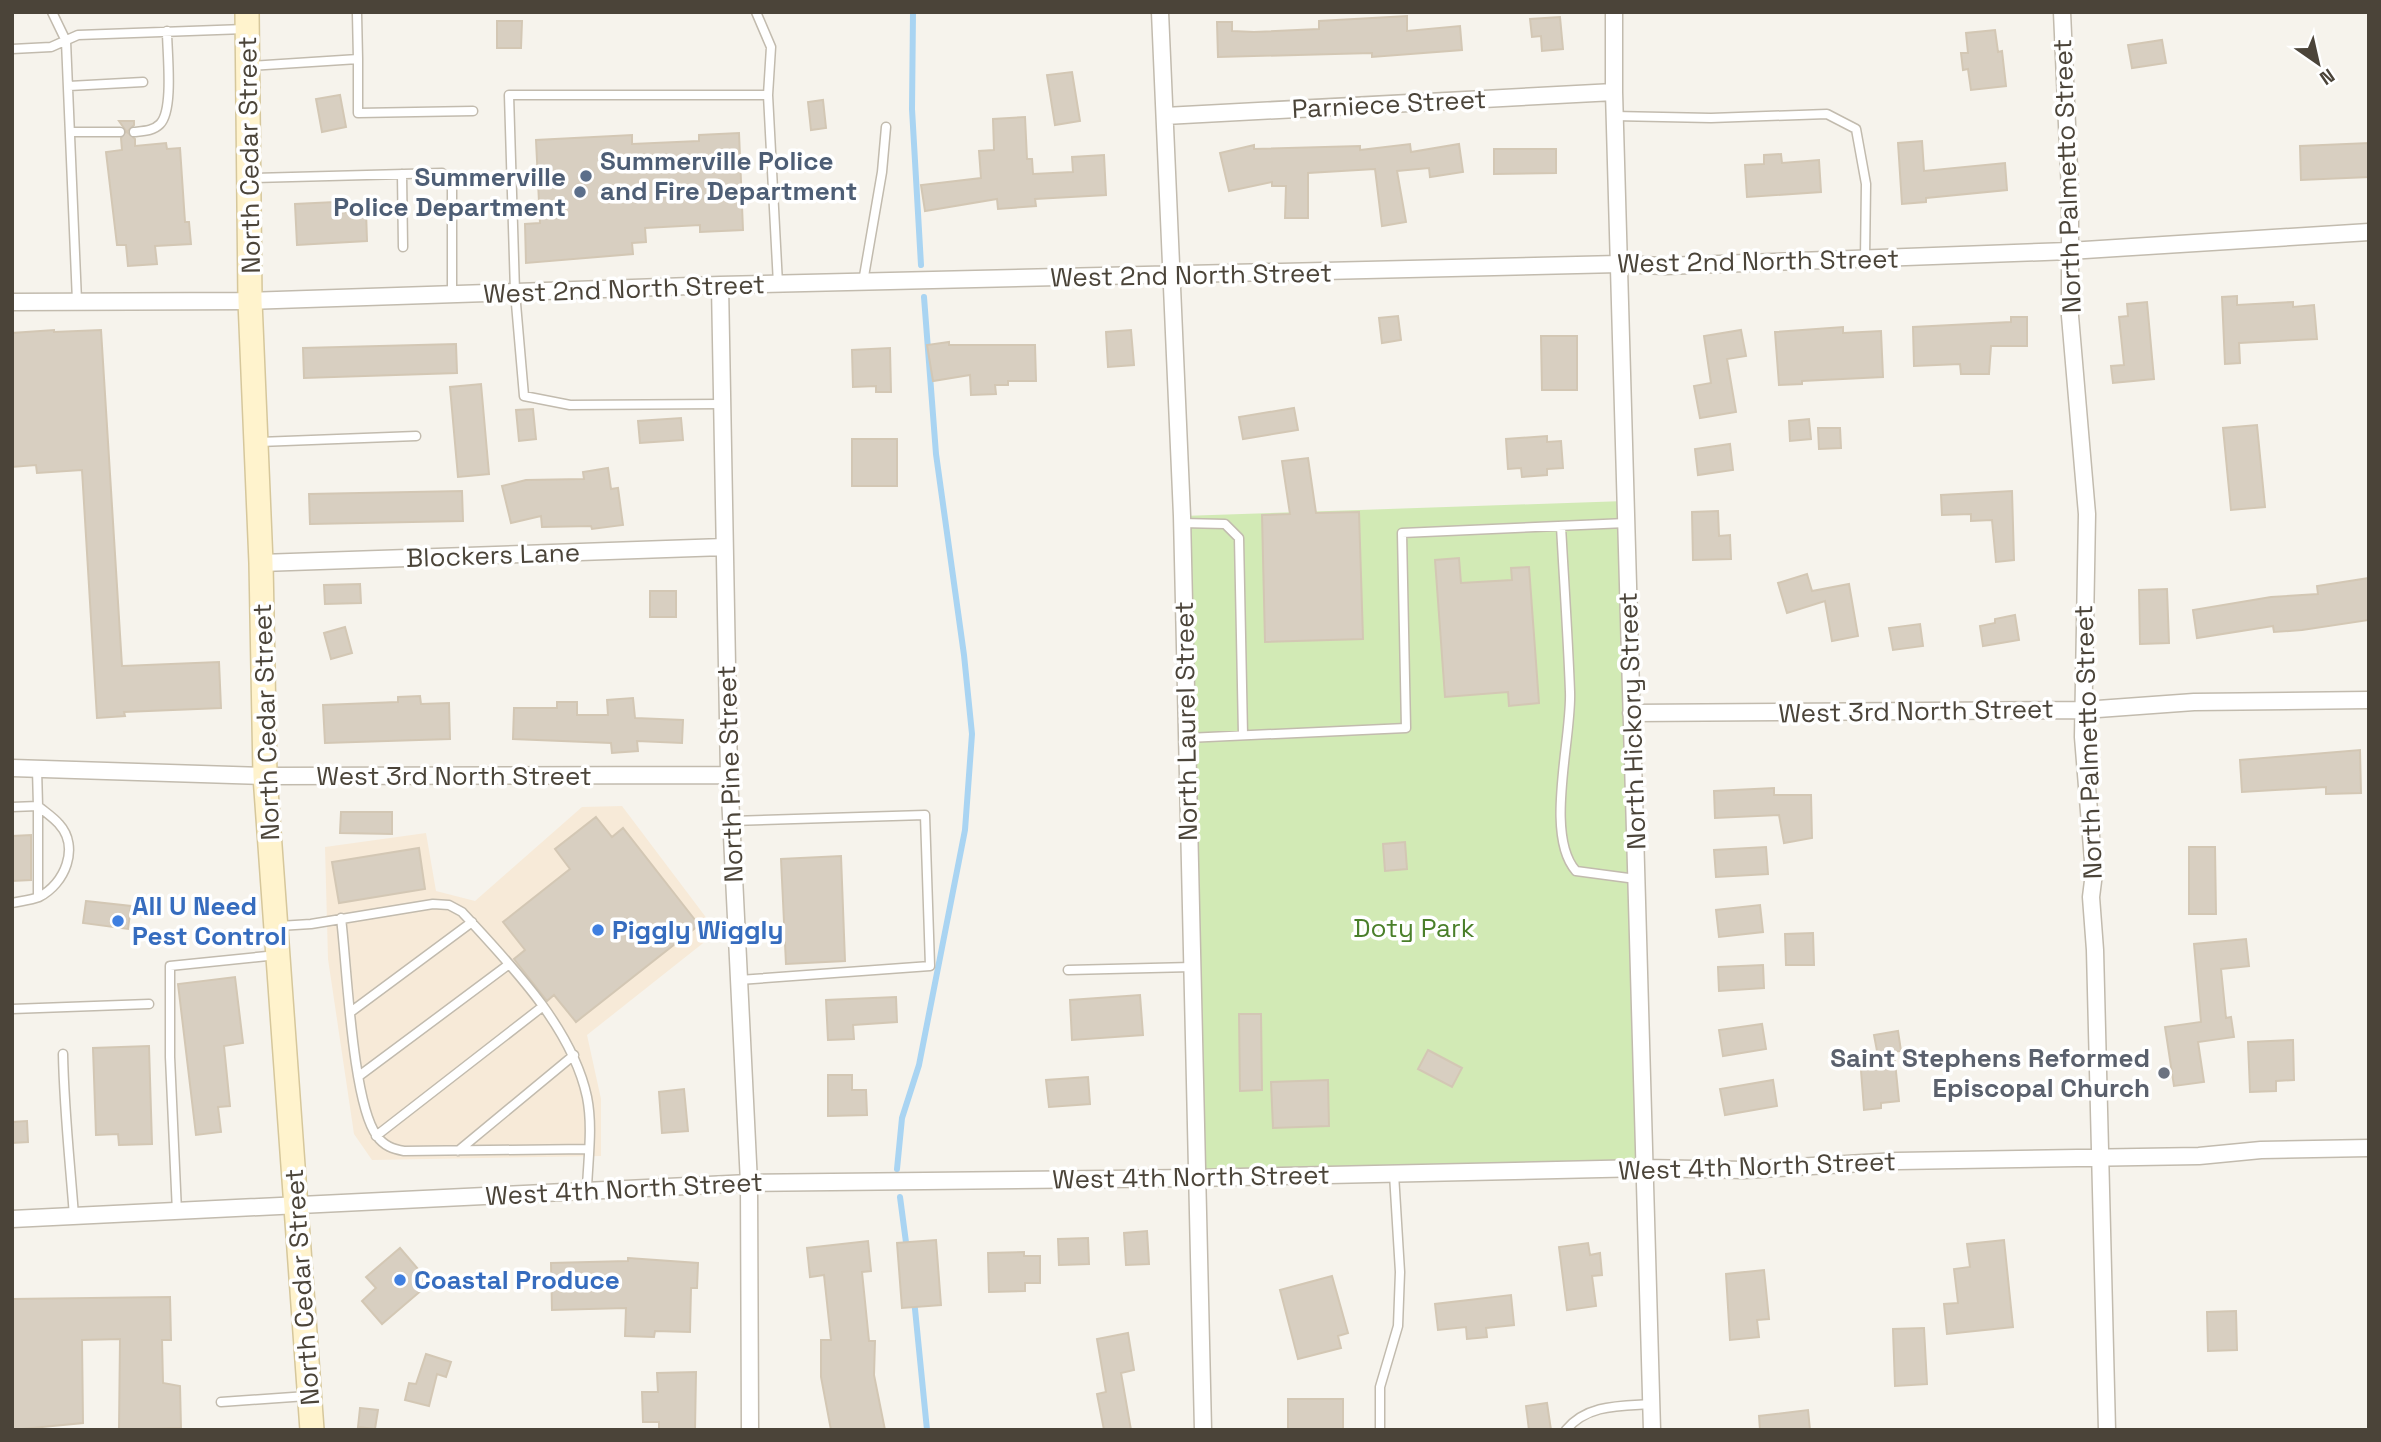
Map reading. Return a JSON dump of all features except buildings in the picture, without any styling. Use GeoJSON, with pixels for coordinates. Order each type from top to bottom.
{"type":"FeatureCollection","features":[{"type":"Feature","properties":{"kind":"street","name":"North Laurel Street"},"geometry":{"type":"LineString","coordinates":[[1160,12],[1182,523],[1203,1430]]}},
{"type":"Feature","properties":{"kind":"street","name":"North Hickory Street"},"geometry":{"type":"LineString","coordinates":[[1615,12],[1614,116],[1652,1430]]}},
{"type":"Feature","properties":{"kind":"street","name":"North Palmetto Street"},"geometry":{"type":"LineString","coordinates":[[2062,12],[2070,192],[2069,251],[2073,352],[2087,514],[2083,737],[2094,873],[2091,923],[2095,950],[2107,1430]]}},
{"type":"Feature","properties":{"kind":"street","name":"North Cedar Street"},"geometry":{"type":"LineString","coordinates":[[247,20],[250,301],[261,563],[265,776],[312,1430]]}},
{"type":"Feature","properties":{"kind":"street","name":"Parniece Street"},"geometry":{"type":"LineString","coordinates":[[1165,116],[1614,92]]}},
{"type":"Feature","properties":{"kind":"street","name":"West 2nd North Street"},"geometry":{"type":"LineString","coordinates":[[12,302],[250,301],[720,285],[1619,264],[1665,266],[2069,251],[2369,232]]}},
{"type":"Feature","properties":{"kind":"street","name":"North Pine Street"},"geometry":{"type":"LineString","coordinates":[[720,285],[729,775],[749,1183],[750,1430]]}},
{"type":"Feature","properties":{"kind":"street","name":"Blockers Lane"},"geometry":{"type":"LineString","coordinates":[[261,563],[724,547]]}},
{"type":"Feature","properties":{"kind":"street","name":"West 3rd North Street"},"geometry":{"type":"LineString","coordinates":[[1632,713],[2084,710],[2194,702],[2369,700]]}},
{"type":"Feature","properties":{"kind":"street","name":"West 3rd North Street"},"geometry":{"type":"LineString","coordinates":[[12,768],[265,776],[729,775]]}},
{"type":"Feature","properties":{"kind":"street","name":"West 4th North Street"},"geometry":{"type":"LineString","coordinates":[[12,1219],[749,1183],[1197,1178],[1644,1168],[1744,1170],[1897,1161],[2369,1148]]}},
{"type":"Feature","properties":{"kind":"lane"},"geometry":{"type":"LineString","coordinates":[[52,12],[66,41],[77,301]]}},
{"type":"Feature","properties":{"kind":"lane"},"geometry":{"type":"LineString","coordinates":[[756,12],[771,47],[768,95],[778,284]]}},
{"type":"Feature","properties":{"kind":"lane"},"geometry":{"type":"LineString","coordinates":[[357,14],[358,114],[473,111]]}},
{"type":"Feature","properties":{"kind":"lane"},"geometry":{"type":"LineString","coordinates":[[12,50],[51,47],[78,35],[167,32],[247,20]]}},
{"type":"Feature","properties":{"kind":"lane"},"geometry":{"type":"LineString","coordinates":[[134,132],[151,130],[159,125],[167,111],[167,32]]}},
{"type":"Feature","properties":{"kind":"lane"},"geometry":{"type":"LineString","coordinates":[[248,66],[358,59]]}},
{"type":"Feature","properties":{"kind":"lane"},"geometry":{"type":"LineString","coordinates":[[69,86],[143,82]]}},
{"type":"Feature","properties":{"kind":"lane"},"geometry":{"type":"LineString","coordinates":[[722,404],[570,405],[524,396],[515,292],[509,95],[768,95]]}},
{"type":"Feature","properties":{"kind":"lane"},"geometry":{"type":"LineString","coordinates":[[1614,116],[1711,118],[1827,114],[1856,129],[1866,184],[1865,258]]}},
{"type":"Feature","properties":{"kind":"lane"},"geometry":{"type":"LineString","coordinates":[[863,282],[882,172],[886,127]]}},
{"type":"Feature","properties":{"kind":"lane"},"geometry":{"type":"LineString","coordinates":[[71,132],[120,132]]}},
{"type":"Feature","properties":{"kind":"lane"},"geometry":{"type":"LineString","coordinates":[[249,178],[442,173],[452,182],[452,294]]}},
{"type":"Feature","properties":{"kind":"lane"},"geometry":{"type":"LineString","coordinates":[[402,174],[403,247]]}},
{"type":"Feature","properties":{"kind":"lane"},"geometry":{"type":"LineString","coordinates":[[256,443],[416,436]]}},
{"type":"Feature","properties":{"kind":"lane"},"geometry":{"type":"LineString","coordinates":[[1182,523],[1224,524],[1239,538],[1243,735]]}},
{"type":"Feature","properties":{"kind":"lane"},"geometry":{"type":"LineString","coordinates":[[1187,738],[1406,728],[1402,533],[1626,523]]}},
{"type":"Feature","properties":{"kind":"lane"},"geometry":{"type":"LineString","coordinates":[[1561,526],[1570,696],[1564,744],[1563,847],[1576,871],[1636,879]]}},
{"type":"Feature","properties":{"kind":"lane"},"geometry":{"type":"LineString","coordinates":[[36,768],[38,897]]}},
{"type":"Feature","properties":{"kind":"lane"},"geometry":{"type":"LineString","coordinates":[[12,807],[38,806],[60,825],[69,840],[64,873],[58,883],[38,897],[12,903]]}},
{"type":"Feature","properties":{"kind":"lane"},"geometry":{"type":"LineString","coordinates":[[731,821],[925,816],[930,966],[739,980]]}},
{"type":"Feature","properties":{"kind":"lane"},"geometry":{"type":"LineString","coordinates":[[276,927],[433,904],[449,905],[472,922],[564,1034],[574,1055],[588,1100],[587,1189]]}},
{"type":"Feature","properties":{"kind":"lane"},"geometry":{"type":"LineString","coordinates":[[341,918],[362,1101],[376,1136],[389,1148],[404,1151],[589,1149]]}},
{"type":"Feature","properties":{"kind":"lane"},"geometry":{"type":"LineString","coordinates":[[352,1011],[472,922]]}},
{"type":"Feature","properties":{"kind":"lane"},"geometry":{"type":"LineString","coordinates":[[177,1212],[170,1057],[170,966],[279,955]]}},
{"type":"Feature","properties":{"kind":"lane"},"geometry":{"type":"LineString","coordinates":[[359,1076],[508,965]]}},
{"type":"Feature","properties":{"kind":"lane"},"geometry":{"type":"LineString","coordinates":[[1068,970],[1192,967]]}},
{"type":"Feature","properties":{"kind":"lane"},"geometry":{"type":"LineString","coordinates":[[12,1009],[149,1004]]}},
{"type":"Feature","properties":{"kind":"lane"},"geometry":{"type":"LineString","coordinates":[[376,1136],[542,1007]]}},
{"type":"Feature","properties":{"kind":"lane"},"geometry":{"type":"LineString","coordinates":[[63,1054],[64,1123],[70,1152],[74,1216]]}},
{"type":"Feature","properties":{"kind":"lane"},"geometry":{"type":"LineString","coordinates":[[458,1151],[574,1055]]}},
{"type":"Feature","properties":{"kind":"lane"},"geometry":{"type":"LineString","coordinates":[[1380,1430],[1380,1387],[1398,1326],[1400,1272],[1394,1174]]}},
{"type":"Feature","properties":{"kind":"lane"},"geometry":{"type":"LineString","coordinates":[[221,1402],[310,1395]]}},
{"type":"Feature","properties":{"kind":"lane"},"geometry":{"type":"LineString","coordinates":[[1566,1430],[1574,1421],[1589,1412],[1612,1406],[1651,1404]]}},
{"type":"Feature","properties":{"kind":"shaded area"},"geometry":{"type":"Polygon","coordinates":[[[622,806],[714,928],[712,936],[587,1035],[601,1099],[601,1156],[372,1160],[354,1134],[328,959],[325,847],[426,833],[436,891],[475,901],[582,807],[622,806]]]}},
{"type":"Feature","properties":{"kind":"green space","name":"Doty Park"},"geometry":{"type":"Polygon","coordinates":[[[1625,501],[1645,1168],[1197,1178],[1182,516],[1625,501]]]}},
{"type":"Feature","properties":{"kind":"waterway"},"geometry":{"type":"LineString","coordinates":[[913,12],[912,109],[921,265]]}},
{"type":"Feature","properties":{"kind":"waterway"},"geometry":{"type":"LineString","coordinates":[[897,1169],[902,1118],[919,1065],[965,830],[972,734],[964,655],[936,454],[924,297]]}},
{"type":"Feature","properties":{"kind":"waterway"},"geometry":{"type":"LineString","coordinates":[[900,1197],[907,1250]]}},
{"type":"Feature","properties":{"kind":"waterway"},"geometry":{"type":"LineString","coordinates":[[914,1299],[927,1430]]}},
{"type":"Feature","properties":{"kind":"place","name":"Summerville Police and Fire Department"},"geometry":{"type":"Point","coordinates":[586,176]}},
{"type":"Feature","properties":{"kind":"place","name":"Summerville Police Department"},"geometry":{"type":"Point","coordinates":[580,192]}},
{"type":"Feature","properties":{"kind":"place","name":"All U Need Pest Control"},"geometry":{"type":"Point","coordinates":[118,921]}},
{"type":"Feature","properties":{"kind":"place","name":"Piggly Wiggly"},"geometry":{"type":"Point","coordinates":[598,930]}},
{"type":"Feature","properties":{"kind":"place","name":"Saint Stephens Reformed Episcopal Church"},"geometry":{"type":"Point","coordinates":[2164,1073]}},
{"type":"Feature","properties":{"kind":"place","name":"Coastal Produce"},"geometry":{"type":"Point","coordinates":[400,1280]}}]}
